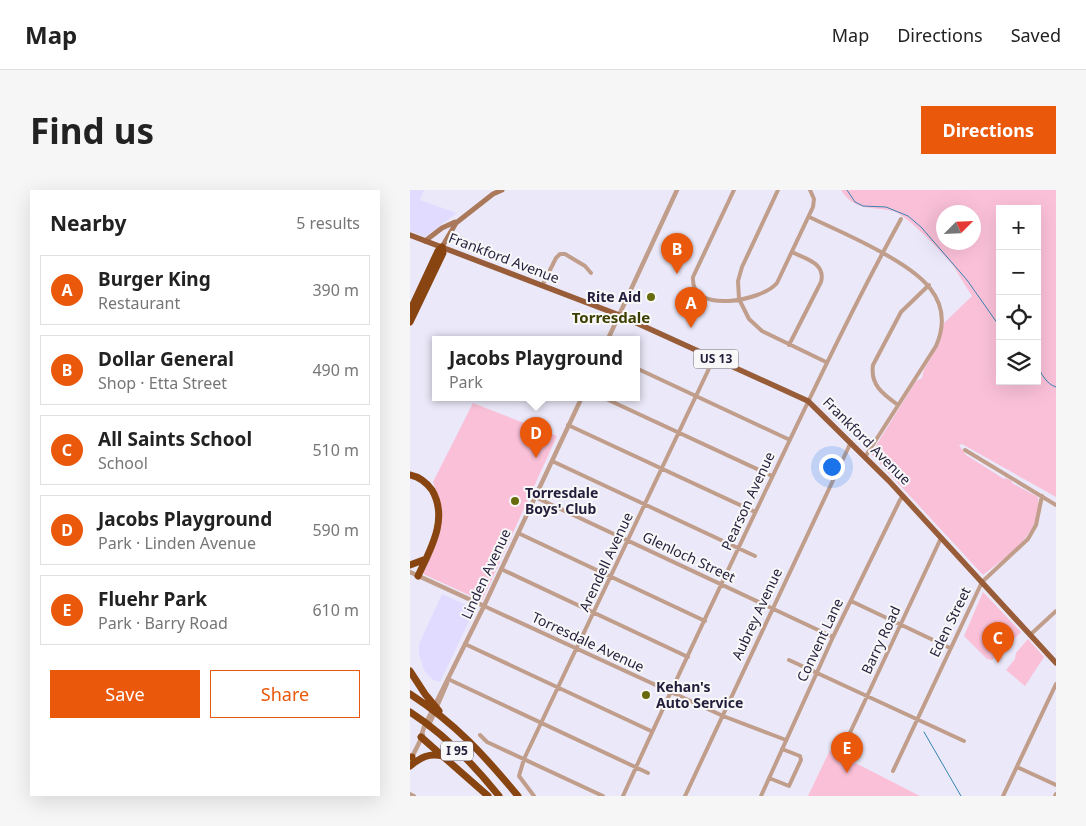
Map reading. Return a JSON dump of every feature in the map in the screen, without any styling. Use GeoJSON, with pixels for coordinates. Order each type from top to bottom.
{"type":"FeatureCollection","features":[{"type":"Feature","properties":{"kind":"highway"},"geometry":{"type":"LineString","coordinates":[[410,311],[438,250],[442,247]]}},
{"type":"Feature","properties":{"kind":"highway"},"geometry":{"type":"LineString","coordinates":[[410,322],[443,253],[442,247]]}},
{"type":"Feature","properties":{"kind":"highway"},"geometry":{"type":"LineString","coordinates":[[410,475],[426,482],[433,493],[438,513],[437,531],[432,548],[418,576]]}},
{"type":"Feature","properties":{"kind":"highway"},"geometry":{"type":"LineString","coordinates":[[410,565],[426,559]]}},
{"type":"Feature","properties":{"kind":"highway"},"geometry":{"type":"LineString","coordinates":[[410,671],[444,718]]}},
{"type":"Feature","properties":{"kind":"highway","name":"I 95"},"geometry":{"type":"LineString","coordinates":[[410,694],[444,718],[479,751],[518,796]]}},
{"type":"Feature","properties":{"kind":"highway","name":"I 95"},"geometry":{"type":"LineString","coordinates":[[410,712],[438,732],[499,796]]}},
{"type":"Feature","properties":{"kind":"highway"},"geometry":{"type":"LineString","coordinates":[[422,737],[488,796]]}},
{"type":"Feature","properties":{"kind":"highway"},"geometry":{"type":"LineString","coordinates":[[410,766],[426,755],[443,756]]}},
{"type":"Feature","properties":{"kind":"main road"},"geometry":{"type":"LineString","coordinates":[[442,247],[452,227],[458,220],[494,191],[502,190]]}},
{"type":"Feature","properties":{"kind":"main road"},"geometry":{"type":"LineString","coordinates":[[425,241],[442,228],[458,220]]}},
{"type":"Feature","properties":{"kind":"main road","name":"Frankford Avenue"},"geometry":{"type":"LineString","coordinates":[[410,235],[619,315],[808,400],[903,496],[1056,663]]}},
{"type":"Feature","properties":{"kind":"street"},"geometry":{"type":"LineString","coordinates":[[609,336],[677,190]]}},
{"type":"Feature","properties":{"kind":"street"},"geometry":{"type":"LineString","coordinates":[[734,190],[693,277],[696,291],[705,297],[722,302],[764,293],[778,283],[814,203],[810,190]]}},
{"type":"Feature","properties":{"kind":"street"},"geometry":{"type":"LineString","coordinates":[[778,190],[742,267],[738,281],[740,299],[745,314],[755,326],[766,334],[826,362]]}},
{"type":"Feature","properties":{"kind":"street"},"geometry":{"type":"LineString","coordinates":[[809,217],[883,252],[910,268],[929,285],[940,309],[942,322],[936,346],[865,457]]}},
{"type":"Feature","properties":{"kind":"street","name":"Pearson Avenue"},"geometry":{"type":"LineString","coordinates":[[623,796],[651,731],[688,657],[826,362],[901,219]]}},
{"type":"Feature","properties":{"kind":"street"},"geometry":{"type":"LineString","coordinates":[[789,344],[823,275],[822,270],[816,263],[792,252]]}},
{"type":"Feature","properties":{"kind":"street"},"geometry":{"type":"LineString","coordinates":[[542,286],[556,258],[560,254],[565,254],[585,266],[591,273]]}},
{"type":"Feature","properties":{"kind":"street"},"geometry":{"type":"LineString","coordinates":[[898,405],[883,394],[876,385],[873,374],[874,364],[897,317],[929,285]]}},
{"type":"Feature","properties":{"kind":"street","name":"Arendell Avenue"},"geometry":{"type":"LineString","coordinates":[[534,796],[519,776],[524,759],[714,358]]}},
{"type":"Feature","properties":{"kind":"street"},"geometry":{"type":"LineString","coordinates":[[640,370],[790,440]]}},
{"type":"Feature","properties":{"kind":"street","name":"Linden Avenue"},"geometry":{"type":"LineString","coordinates":[[411,759],[580,401]]}},
{"type":"Feature","properties":{"kind":"street"},"geometry":{"type":"LineString","coordinates":[[611,401],[772,476]]}},
{"type":"Feature","properties":{"kind":"street"},"geometry":{"type":"LineString","coordinates":[[568,425],[755,512]]}},
{"type":"Feature","properties":{"kind":"street","name":"Aubrey Avenue"},"geometry":{"type":"LineString","coordinates":[[685,796],[850,442]]}},
{"type":"Feature","properties":{"kind":"street"},"geometry":{"type":"LineString","coordinates":[[965,450],[1056,504]]}},
{"type":"Feature","properties":{"kind":"street"},"geometry":{"type":"LineString","coordinates":[[552,461],[755,556]]}},
{"type":"Feature","properties":{"kind":"street","name":"Convent Lane"},"geometry":{"type":"LineString","coordinates":[[761,796],[833,637],[903,496]]}},
{"type":"Feature","properties":{"kind":"street","name":"Eden Street"},"geometry":{"type":"LineString","coordinates":[[893,771],[982,582],[1028,539],[1036,525],[1042,496]]}},
{"type":"Feature","properties":{"kind":"street","name":"Glenloch Street"},"geometry":{"type":"LineString","coordinates":[[535,497],[833,637]]}},
{"type":"Feature","properties":{"kind":"street"},"geometry":{"type":"LineString","coordinates":[[518,533],[705,621]]}},
{"type":"Feature","properties":{"kind":"street","name":"Barry Road"},"geometry":{"type":"LineString","coordinates":[[841,752],[941,538]]}},
{"type":"Feature","properties":{"kind":"street"},"geometry":{"type":"LineString","coordinates":[[501,569],[688,657]]}},
{"type":"Feature","properties":{"kind":"street","name":"Torresdale Avenue"},"geometry":{"type":"LineString","coordinates":[[410,572],[723,716],[786,740]]}},
{"type":"Feature","properties":{"kind":"street"},"geometry":{"type":"LineString","coordinates":[[851,601],[950,648]]}},
{"type":"Feature","properties":{"kind":"street"},"geometry":{"type":"LineString","coordinates":[[1030,634],[1056,611]]}},
{"type":"Feature","properties":{"kind":"street"},"geometry":{"type":"LineString","coordinates":[[465,644],[651,731]]}},
{"type":"Feature","properties":{"kind":"street"},"geometry":{"type":"LineString","coordinates":[[789,660],[964,741]]}},
{"type":"Feature","properties":{"kind":"street"},"geometry":{"type":"LineString","coordinates":[[448,679],[648,773]]}},
{"type":"Feature","properties":{"kind":"street"},"geometry":{"type":"LineString","coordinates":[[1003,796],[1056,684]]}},
{"type":"Feature","properties":{"kind":"street"},"geometry":{"type":"LineString","coordinates":[[480,735],[487,742],[603,796]]}},
{"type":"Feature","properties":{"kind":"street"},"geometry":{"type":"LineString","coordinates":[[769,778],[789,786],[801,760],[800,756],[782,749]]}},
{"type":"Feature","properties":{"kind":"street"},"geometry":{"type":"LineString","coordinates":[[1017,767],[1056,785]]}},
{"type":"Feature","properties":{"kind":"street"},"geometry":{"type":"LineString","coordinates":[[410,794],[414,796]]}},
{"type":"Feature","properties":{"kind":"shaded area"},"geometry":{"type":"Polygon","coordinates":[[[410,190],[424,190],[420,200],[457,213],[425,237],[410,231],[410,190]]]}},
{"type":"Feature","properties":{"kind":"shaded area"},"geometry":{"type":"Polygon","coordinates":[[[841,190],[1056,190],[1056,497],[962,444],[959,445],[966,455],[1004,479],[1012,481],[1012,483],[1038,497],[1038,510],[1035,522],[1029,533],[1013,551],[983,575],[872,455],[872,452],[916,381],[922,378],[924,369],[939,344],[944,323],[972,296],[954,267],[938,250],[981,250],[981,205],[936,205],[936,247],[909,221],[895,212],[853,203],[841,190]]]}},
{"type":"Feature","properties":{"kind":"shaded area"},"geometry":{"type":"Polygon","coordinates":[[[473,403],[557,436],[482,601],[423,574],[437,540],[439,529],[440,507],[433,482],[473,403]]]}},
{"type":"Feature","properties":{"kind":"shaded area"},"geometry":{"type":"Polygon","coordinates":[[[983,592],[1021,632],[992,660],[987,659],[964,636],[983,592]]]}},
{"type":"Feature","properties":{"kind":"shaded area"},"geometry":{"type":"Polygon","coordinates":[[[442,594],[475,609],[440,682],[433,680],[425,672],[419,655],[419,644],[442,594]]]}},
{"type":"Feature","properties":{"kind":"shaded area"},"geometry":{"type":"Polygon","coordinates":[[[1028,639],[1044,657],[1025,686],[1006,670],[1015,659],[1016,653],[1028,639]]]}},
{"type":"Feature","properties":{"kind":"shaded area"},"geometry":{"type":"Polygon","coordinates":[[[830,750],[920,796],[808,796],[830,750]]]}},
{"type":"Feature","properties":{"kind":"waterway"},"geometry":{"type":"LineString","coordinates":[[847,190],[855,202],[863,206],[886,207],[908,216],[921,227],[967,280],[996,321]]}},
{"type":"Feature","properties":{"kind":"waterway"},"geometry":{"type":"LineString","coordinates":[[1041,372],[1047,381],[1056,387]]}},
{"type":"Feature","properties":{"kind":"waterway"},"geometry":{"type":"LineString","coordinates":[[924,732],[961,796]]}},
{"type":"Feature","properties":{"kind":"place","name":"Dollar General"},"geometry":{"type":"Point","coordinates":[677,274]}},
{"type":"Feature","properties":{"kind":"place","name":"Rite Aid"},"geometry":{"type":"Point","coordinates":[651,297]}},
{"type":"Feature","properties":{"kind":"place","name":"Burger King"},"geometry":{"type":"Point","coordinates":[691,328]}},
{"type":"Feature","properties":{"kind":"place","name":"Jacobs Playground"},"geometry":{"type":"Point","coordinates":[536,458]}},
{"type":"Feature","properties":{"kind":"place","name":"Torresdale Boys' Club"},"geometry":{"type":"Point","coordinates":[515,501]}},
{"type":"Feature","properties":{"kind":"place","name":"All Saints School"},"geometry":{"type":"Point","coordinates":[998,663]}},
{"type":"Feature","properties":{"kind":"place","name":"Kehan's Auto Service"},"geometry":{"type":"Point","coordinates":[646,695]}},
{"type":"Feature","properties":{"kind":"place","name":"Fluehr Park"},"geometry":{"type":"Point","coordinates":[847,773]}},
{"type":"Feature","properties":{"kind":"district","name":"Torresdale"},"geometry":{"type":"Point","coordinates":[611,318]}}]}
